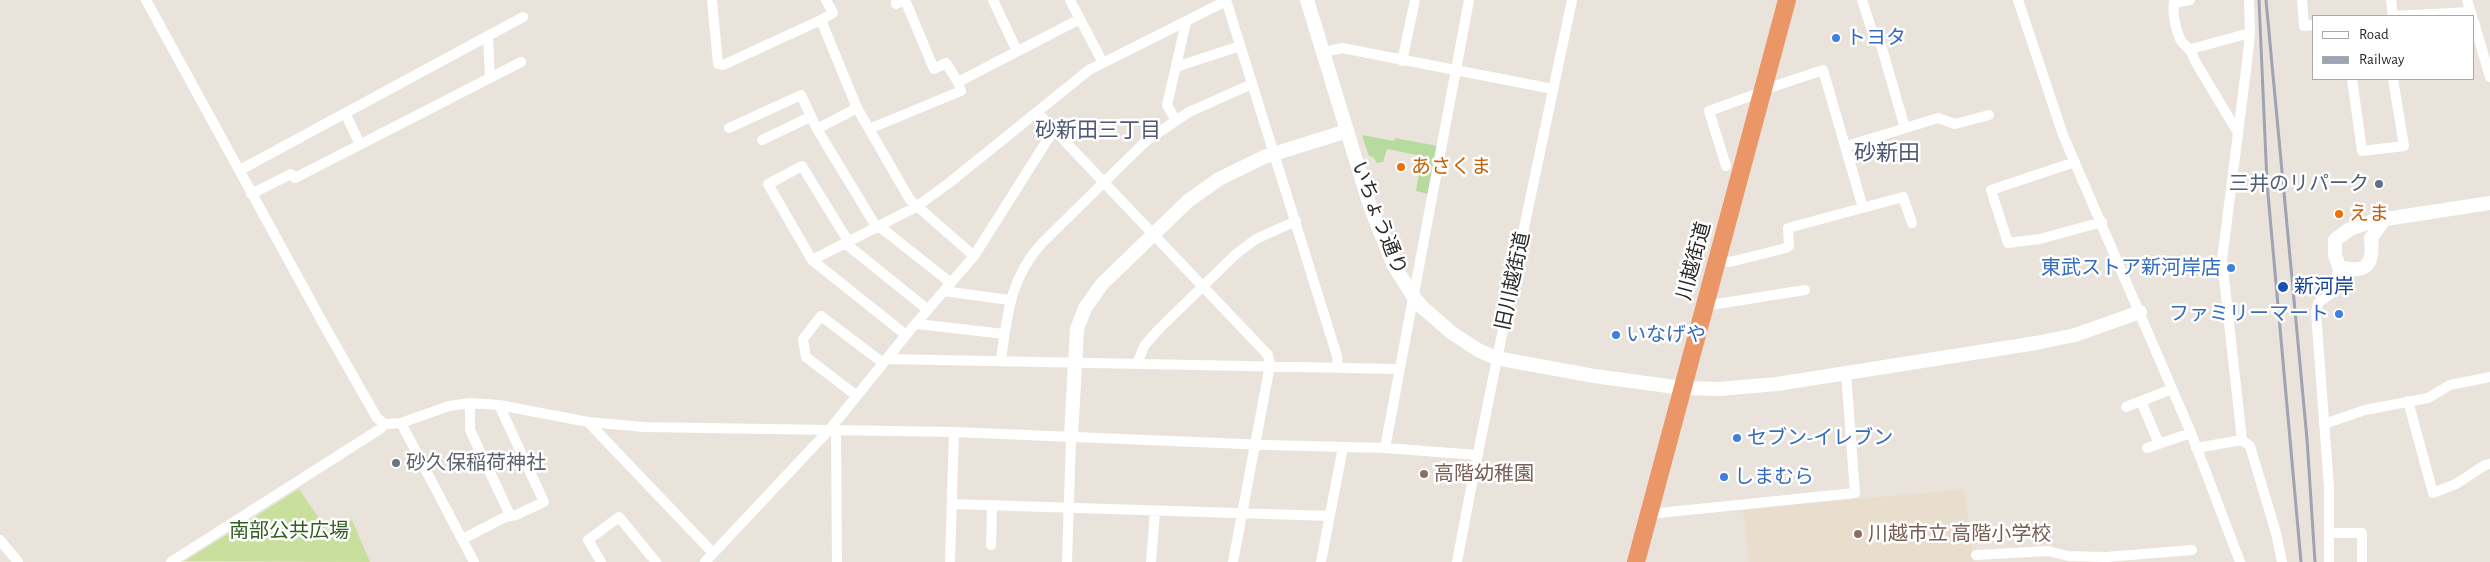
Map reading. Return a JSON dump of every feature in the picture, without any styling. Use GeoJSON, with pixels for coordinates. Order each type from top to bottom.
{"type":"FeatureCollection","features":[{"type":"Feature","properties":{"kind":"highway","name":"川越街道"},"geometry":{"type":"LineString","coordinates":[[1636,562],[1787,0]]}},
{"type":"Feature","properties":{"kind":"street"},"geometry":{"type":"LineString","coordinates":[[146,0],[356,383],[377,418],[385,424],[401,423],[449,406],[470,403],[499,405],[588,422],[644,427],[954,432],[1255,445],[1384,448],[1477,455]]}},
{"type":"Feature","properties":{"kind":"street"},"geometry":{"type":"LineString","coordinates":[[712,0],[718,64],[723,65],[833,14],[826,0]]}},
{"type":"Feature","properties":{"kind":"street"},"geometry":{"type":"LineString","coordinates":[[869,129],[961,91],[958,82],[946,63],[934,69],[904,0],[896,4],[896,0]]}},
{"type":"Feature","properties":{"kind":"street"},"geometry":{"type":"LineString","coordinates":[[993,0],[1017,51]]}},
{"type":"Feature","properties":{"kind":"street"},"geometry":{"type":"LineString","coordinates":[[1070,0],[1103,63]]}},
{"type":"Feature","properties":{"kind":"street","name":"いちょう通り"},"geometry":{"type":"LineString","coordinates":[[1307,0],[1370,206],[1393,264],[1413,296],[1452,333],[1478,350],[1496,358],[1594,376],[1683,388],[1719,389],[1768,385],[2036,343],[2076,335],[2140,312]]}},
{"type":"Feature","properties":{"kind":"street"},"geometry":{"type":"LineString","coordinates":[[1402,61],[1415,0]]}},
{"type":"Feature","properties":{"kind":"street"},"geometry":{"type":"LineString","coordinates":[[1384,448],[1469,0]]}},
{"type":"Feature","properties":{"kind":"street","name":"旧川越街道"},"geometry":{"type":"LineString","coordinates":[[1457,562],[1496,358],[1572,0]]}},
{"type":"Feature","properties":{"kind":"street"},"geometry":{"type":"LineString","coordinates":[[1862,0],[1872,31],[1881,45],[1905,128]]}},
{"type":"Feature","properties":{"kind":"street"},"geometry":{"type":"LineString","coordinates":[[2018,0],[2036,61],[2075,162],[2191,433],[2240,562]]}},
{"type":"Feature","properties":{"kind":"street"},"geometry":{"type":"LineString","coordinates":[[2190,0],[2174,3],[2173,9],[2180,40],[2191,49],[2195,61],[2238,133]]}},
{"type":"Feature","properties":{"kind":"street"},"geometry":{"type":"LineString","coordinates":[[2242,440],[2222,260],[2250,33],[2249,0]]}},
{"type":"Feature","properties":{"kind":"street"},"geometry":{"type":"LineString","coordinates":[[2302,0],[2304,26],[2312,25]]}},
{"type":"Feature","properties":{"kind":"street"},"geometry":{"type":"LineString","coordinates":[[2391,0],[2392,15]]}},
{"type":"Feature","properties":{"kind":"street"},"geometry":{"type":"LineString","coordinates":[[2467,0],[2471,15]]}},
{"type":"Feature","properties":{"kind":"street"},"geometry":{"type":"LineString","coordinates":[[812,260],[916,207],[949,183],[1088,70],[1226,1],[1273,154],[1296,221],[1337,356],[1338,367]]}},
{"type":"Feature","properties":{"kind":"street"},"geometry":{"type":"LineString","coordinates":[[240,170],[523,18]]}},
{"type":"Feature","properties":{"kind":"street"},"geometry":{"type":"LineString","coordinates":[[958,82],[1080,19]]}},
{"type":"Feature","properties":{"kind":"street"},"geometry":{"type":"LineString","coordinates":[[821,20],[857,108],[889,167],[916,207],[974,256]]}},
{"type":"Feature","properties":{"kind":"street"},"geometry":{"type":"LineString","coordinates":[[1176,121],[1167,105],[1186,22]]}},
{"type":"Feature","properties":{"kind":"street"},"geometry":{"type":"LineString","coordinates":[[2191,49],[2250,33]]}},
{"type":"Feature","properties":{"kind":"street"},"geometry":{"type":"LineString","coordinates":[[2476,35],[2479,56],[2490,77]]}},
{"type":"Feature","properties":{"kind":"street"},"geometry":{"type":"LineString","coordinates":[[488,36],[490,77]]}},
{"type":"Feature","properties":{"kind":"street"},"geometry":{"type":"LineString","coordinates":[[1176,67],[1240,46]]}},
{"type":"Feature","properties":{"kind":"street"},"geometry":{"type":"LineString","coordinates":[[1324,52],[1342,48],[1554,89]]}},
{"type":"Feature","properties":{"kind":"street"},"geometry":{"type":"LineString","coordinates":[[251,194],[291,174],[294,178],[521,62]]}},
{"type":"Feature","properties":{"kind":"street"},"geometry":{"type":"LineString","coordinates":[[1726,166],[1709,111],[1821,69],[1829,86],[1864,208]]}},
{"type":"Feature","properties":{"kind":"street"},"geometry":{"type":"LineString","coordinates":[[2352,80],[2362,151],[2404,146],[2393,80]]}},
{"type":"Feature","properties":{"kind":"street"},"geometry":{"type":"LineString","coordinates":[[1001,360],[1009,300],[1036,249],[1146,141],[1202,105],[1252,84]]}},
{"type":"Feature","properties":{"kind":"street"},"geometry":{"type":"LineString","coordinates":[[729,128],[800,95],[817,129],[878,227],[951,283]]}},
{"type":"Feature","properties":{"kind":"street"},"geometry":{"type":"LineString","coordinates":[[817,129],[857,108]]}},
{"type":"Feature","properties":{"kind":"street"},"geometry":{"type":"LineString","coordinates":[[1037,112],[1268,355],[1270,365],[1233,562]]}},
{"type":"Feature","properties":{"kind":"street"},"geometry":{"type":"LineString","coordinates":[[345,113],[360,144]]}},
{"type":"Feature","properties":{"kind":"street"},"geometry":{"type":"LineString","coordinates":[[1847,146],[1938,118],[1955,124],[1989,114]]}},
{"type":"Feature","properties":{"kind":"street"},"geometry":{"type":"LineString","coordinates":[[762,140],[810,117]]}},
{"type":"Feature","properties":{"kind":"street"},"geometry":{"type":"LineString","coordinates":[[705,562],[833,429],[906,335],[974,256],[1053,131]]}},
{"type":"Feature","properties":{"kind":"street"},"geometry":{"type":"LineString","coordinates":[[1067,562],[1077,329],[1093,294],[1188,201],[1218,179],[1241,166],[1273,154],[1347,131]]}},
{"type":"Feature","properties":{"kind":"street"},"geometry":{"type":"LineString","coordinates":[[2075,162],[1991,190],[2008,243],[2040,239],[2102,222]]}},
{"type":"Feature","properties":{"kind":"street"},"geometry":{"type":"LineString","coordinates":[[906,335],[812,260],[778,205],[768,184],[802,166],[846,242],[928,310]]}},
{"type":"Feature","properties":{"kind":"street"},"geometry":{"type":"LineString","coordinates":[[1717,260],[1730,262],[1786,248],[1789,246],[1788,228],[1903,197],[1912,223]]}},
{"type":"Feature","properties":{"kind":"street"},"geometry":{"type":"LineString","coordinates":[[2329,562],[2324,424],[2316,312],[2318,304],[2333,292],[2339,266],[2335,254],[2336,240],[2340,235],[2362,224],[2490,203]]}},
{"type":"Feature","properties":{"kind":"street"},"geometry":{"type":"LineString","coordinates":[[2339,266],[2360,268],[2371,261],[2373,256],[2371,238],[2384,220]]}},
{"type":"Feature","properties":{"kind":"street"},"geometry":{"type":"LineString","coordinates":[[1137,364],[1144,346],[1152,336],[1202,286],[1247,245],[1296,221]]}},
{"type":"Feature","properties":{"kind":"street"},"geometry":{"type":"LineString","coordinates":[[1704,306],[1805,290]]}},
{"type":"Feature","properties":{"kind":"street"},"geometry":{"type":"LineString","coordinates":[[944,292],[1009,300]]}},
{"type":"Feature","properties":{"kind":"street"},"geometry":{"type":"LineString","coordinates":[[857,396],[806,357],[803,339],[821,316],[885,361],[1001,360],[1074,364],[1398,368]]}},
{"type":"Feature","properties":{"kind":"street"},"geometry":{"type":"LineString","coordinates":[[917,324],[1004,334]]}},
{"type":"Feature","properties":{"kind":"street"},"geometry":{"type":"LineString","coordinates":[[1649,514],[1855,493],[1846,373]]}},
{"type":"Feature","properties":{"kind":"street"},"geometry":{"type":"LineString","coordinates":[[2324,424],[2365,410],[2428,398],[2450,385],[2490,376]]}},
{"type":"Feature","properties":{"kind":"street"},"geometry":{"type":"LineString","coordinates":[[2126,407],[2172,389]]}},
{"type":"Feature","properties":{"kind":"street"},"geometry":{"type":"LineString","coordinates":[[2141,401],[2159,444]]}},
{"type":"Feature","properties":{"kind":"street"},"geometry":{"type":"LineString","coordinates":[[2408,401],[2434,493],[2456,484],[2485,465],[2490,464]]}},
{"type":"Feature","properties":{"kind":"street"},"geometry":{"type":"LineString","coordinates":[[470,403],[472,435],[510,515]]}},
{"type":"Feature","properties":{"kind":"street"},"geometry":{"type":"LineString","coordinates":[[463,539],[510,515],[530,509],[544,501],[499,405]]}},
{"type":"Feature","properties":{"kind":"street"},"geometry":{"type":"LineString","coordinates":[[588,422],[713,553]]}},
{"type":"Feature","properties":{"kind":"street"},"geometry":{"type":"LineString","coordinates":[[401,423],[474,562]]}},
{"type":"Feature","properties":{"kind":"street"},"geometry":{"type":"LineString","coordinates":[[171,562],[385,424]]}},
{"type":"Feature","properties":{"kind":"street"},"geometry":{"type":"LineString","coordinates":[[833,429],[838,562]]}},
{"type":"Feature","properties":{"kind":"street"},"geometry":{"type":"LineString","coordinates":[[950,562],[954,432]]}},
{"type":"Feature","properties":{"kind":"street"},"geometry":{"type":"LineString","coordinates":[[2147,448],[2191,433]]}},
{"type":"Feature","properties":{"kind":"street"},"geometry":{"type":"LineString","coordinates":[[2196,448],[2242,440],[2250,446],[2276,532],[2282,562]]}},
{"type":"Feature","properties":{"kind":"street"},"geometry":{"type":"LineString","coordinates":[[1321,562],[1344,447]]}},
{"type":"Feature","properties":{"kind":"street"},"geometry":{"type":"LineString","coordinates":[[952,504],[1155,512],[1330,516]]}},
{"type":"Feature","properties":{"kind":"street"},"geometry":{"type":"LineString","coordinates":[[990,544],[992,506]]}},
{"type":"Feature","properties":{"kind":"street"},"geometry":{"type":"LineString","coordinates":[[1151,562],[1155,512]]}},
{"type":"Feature","properties":{"kind":"street"},"geometry":{"type":"LineString","coordinates":[[601,562],[588,540],[619,517],[656,562]]}},
{"type":"Feature","properties":{"kind":"street"},"geometry":{"type":"LineString","coordinates":[[2329,534],[2362,534],[2362,562]]}},
{"type":"Feature","properties":{"kind":"street"},"geometry":{"type":"LineString","coordinates":[[0,540],[18,562]]}},
{"type":"Feature","properties":{"kind":"street"},"geometry":{"type":"LineString","coordinates":[[1976,556],[2048,551],[2068,556],[2106,558],[2192,550]]}},
{"type":"Feature","properties":{"kind":"shaded area","name":"川越市立 高階小学校"},"geometry":{"type":"Polygon","coordinates":[[[1964,489],[1974,562],[1749,562],[1743,510],[1964,489]]]}},
{"type":"Feature","properties":{"kind":"green space"},"geometry":{"type":"Polygon","coordinates":[[[1362,135],[1394,141],[1395,138],[1438,146],[1429,194],[1416,191],[1422,156],[1387,149],[1383,162],[1377,163],[1373,157],[1369,156],[1362,135]]]}},
{"type":"Feature","properties":{"kind":"green space","name":"南部公共広場"},"geometry":{"type":"Polygon","coordinates":[[[299,489],[328,531],[352,520],[370,562],[185,561],[299,489]]]}},
{"type":"Feature","properties":{"kind":"railway"},"geometry":{"type":"LineString","coordinates":[[2259,0],[2267,183],[2301,562]]}},
{"type":"Feature","properties":{"kind":"railway"},"geometry":{"type":"LineString","coordinates":[[2266,0],[2307,439],[2315,562]]}},
{"type":"Feature","properties":{"kind":"place","name":"トヨタ"},"geometry":{"type":"Point","coordinates":[1836,38]}},
{"type":"Feature","properties":{"kind":"place","name":"あさくま"},"geometry":{"type":"Point","coordinates":[1401,167]}},
{"type":"Feature","properties":{"kind":"place","name":"三井のリパーク"},"geometry":{"type":"Point","coordinates":[2379,184]}},
{"type":"Feature","properties":{"kind":"place","name":"えま"},"geometry":{"type":"Point","coordinates":[2339,214]}},
{"type":"Feature","properties":{"kind":"place","name":"東武ストア新河岸店"},"geometry":{"type":"Point","coordinates":[2231,268]}},
{"type":"Feature","properties":{"kind":"place","name":"新河岸"},"geometry":{"type":"Point","coordinates":[2283,287]}},
{"type":"Feature","properties":{"kind":"place","name":"ファミリーマート"},"geometry":{"type":"Point","coordinates":[2339,314]}},
{"type":"Feature","properties":{"kind":"place","name":"いなげや"},"geometry":{"type":"Point","coordinates":[1616,335]}},
{"type":"Feature","properties":{"kind":"place","name":"セブン-イレブン"},"geometry":{"type":"Point","coordinates":[1737,438]}},
{"type":"Feature","properties":{"kind":"place","name":"砂久保稲荷神社"},"geometry":{"type":"Point","coordinates":[396,463]}},
{"type":"Feature","properties":{"kind":"place","name":"高階幼稚園"},"geometry":{"type":"Point","coordinates":[1424,474]}},
{"type":"Feature","properties":{"kind":"place","name":"しまむら"},"geometry":{"type":"Point","coordinates":[1724,477]}},
{"type":"Feature","properties":{"kind":"place","name":"川越市立 高階小学校"},"geometry":{"type":"Point","coordinates":[1858,534]}},
{"type":"Feature","properties":{"kind":"district","name":"砂新田三丁目"},"geometry":{"type":"Point","coordinates":[1098,131]}},
{"type":"Feature","properties":{"kind":"district","name":"砂新田"},"geometry":{"type":"Point","coordinates":[1887,153]}}]}
